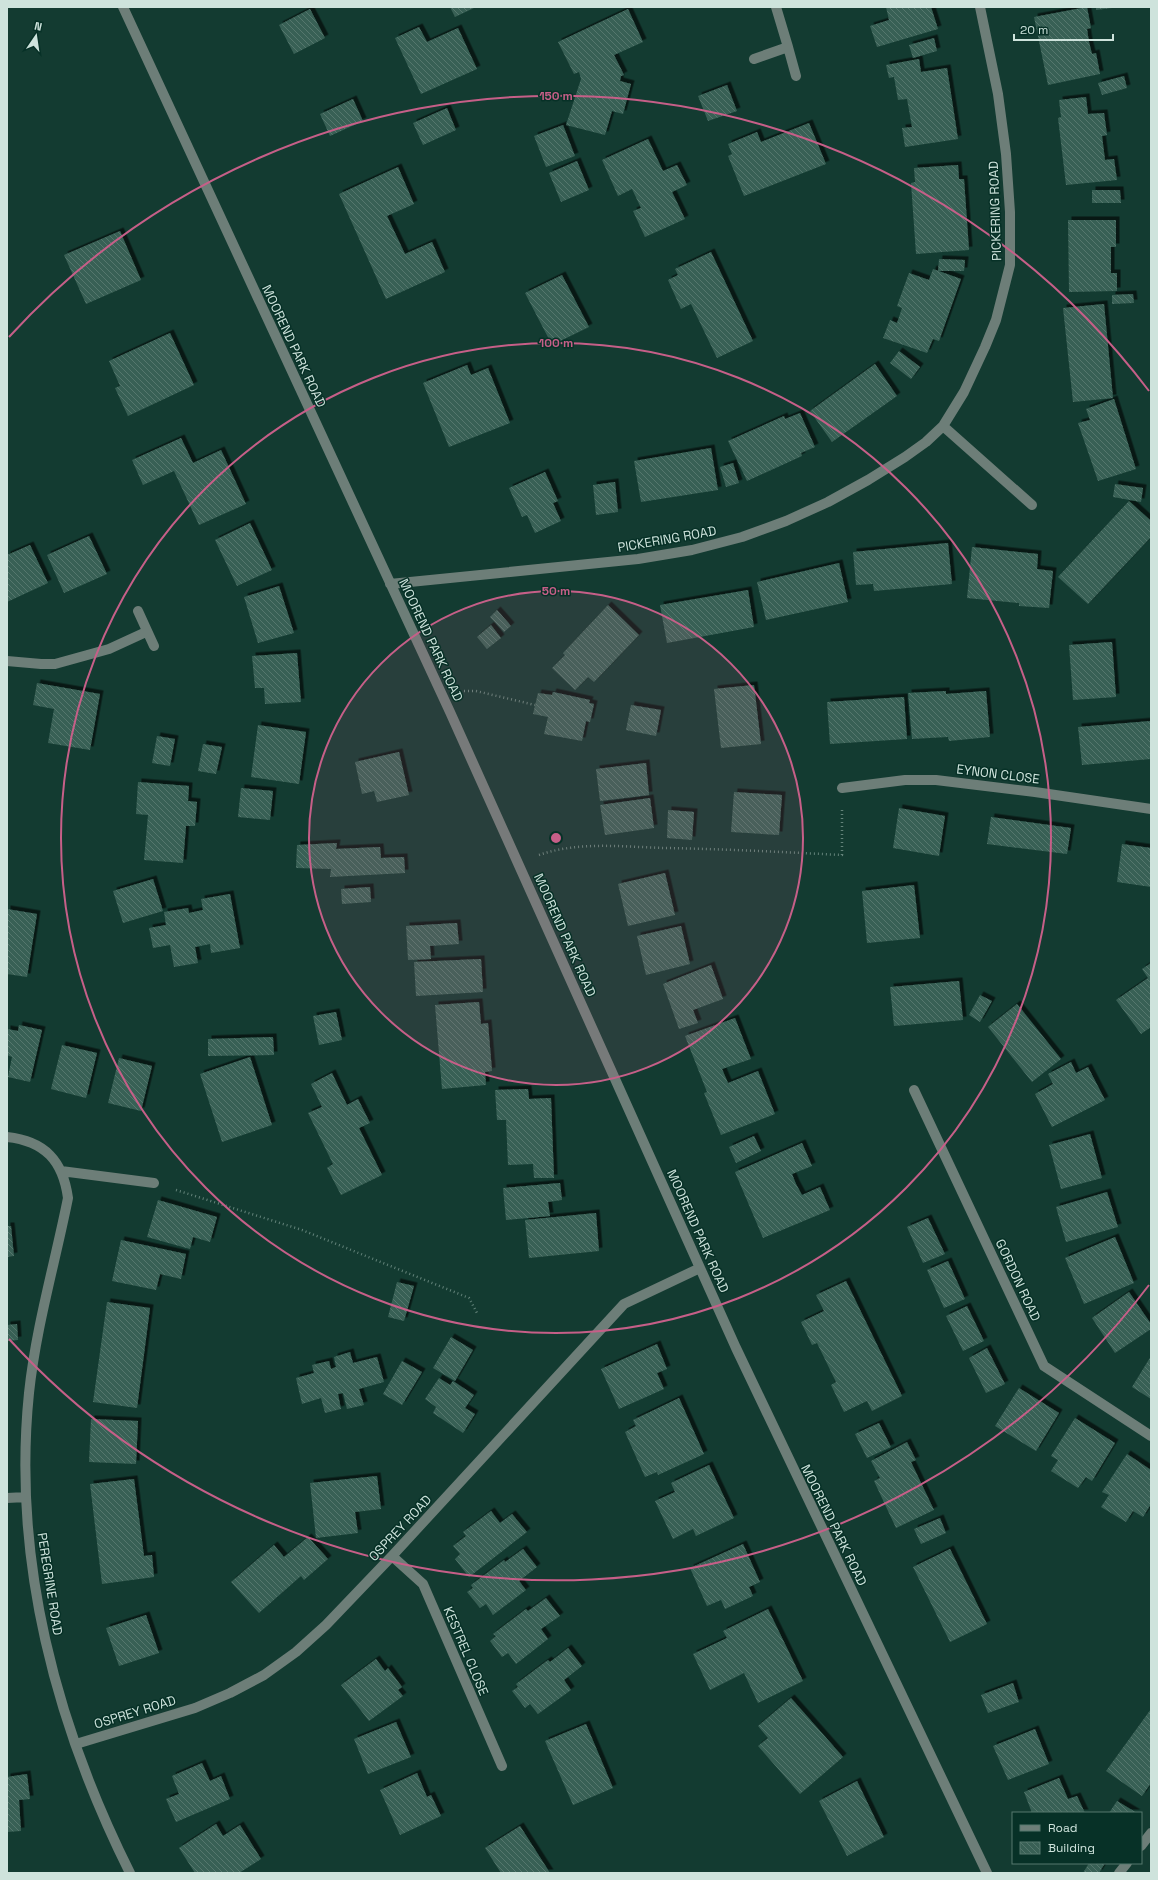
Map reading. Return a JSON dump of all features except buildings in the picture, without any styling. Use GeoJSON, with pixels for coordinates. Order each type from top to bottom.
{"type":"FeatureCollection","features":[{"type":"Feature","properties":{"kind":"street","name":"MOOREND PARK ROAD"},"geometry":{"type":"LineString","coordinates":[[122,7],[518,863],[764,1408],[987,1873]]}},
{"type":"Feature","properties":{"kind":"street"},"geometry":{"type":"LineString","coordinates":[[776,7],[796,76]]}},
{"type":"Feature","properties":{"kind":"street","name":"PICKERING ROAD"},"geometry":{"type":"LineString","coordinates":[[390,584],[638,559],[692,550],[742,537],[786,521],[828,502],[905,457],[926,442],[943,426],[964,392],[985,347],[998,313],[1010,265],[1010,212],[1006,154],[998,94],[980,7]]}},
{"type":"Feature","properties":{"kind":"street"},"geometry":{"type":"LineString","coordinates":[[754,58],[788,47]]}},
{"type":"Feature","properties":{"kind":"street"},"geometry":{"type":"LineString","coordinates":[[943,426],[1032,505]]}},
{"type":"Feature","properties":{"kind":"street"},"geometry":{"type":"LineString","coordinates":[[138,611],[146,632],[154,646]]}},
{"type":"Feature","properties":{"kind":"street"},"geometry":{"type":"LineString","coordinates":[[7,660],[55,664],[109,648],[146,632]]}},
{"type":"Feature","properties":{"kind":"street","name":"EYNON CLOSE"},"geometry":{"type":"LineString","coordinates":[[842,788],[906,780],[936,780],[1035,792],[1151,809]]}},
{"type":"Feature","properties":{"kind":"street","name":"GORDON ROAD"},"geometry":{"type":"LineString","coordinates":[[914,1090],[1044,1366],[1151,1436]]}},
{"type":"Feature","properties":{"kind":"street"},"geometry":{"type":"LineString","coordinates":[[7,1137],[21,1139],[36,1145],[55,1160],[61,1171],[154,1183]]}},
{"type":"Feature","properties":{"kind":"street","name":"PEREGRINE ROAD"},"geometry":{"type":"LineString","coordinates":[[61,1171],[66,1184],[68,1198],[36,1339],[29,1393],[25,1448],[26,1497],[31,1564],[41,1625],[56,1685],[105,1823],[130,1873]]}},
{"type":"Feature","properties":{"kind":"street","name":"OSPREY ROAD"},"geometry":{"type":"LineString","coordinates":[[76,1744],[195,1708],[230,1693],[264,1675],[296,1652],[326,1625],[392,1556],[624,1304],[700,1268]]}},
{"type":"Feature","properties":{"kind":"street"},"geometry":{"type":"LineString","coordinates":[[7,1498],[26,1497]]}},
{"type":"Feature","properties":{"kind":"street","name":"KESTREL CLOSE"},"geometry":{"type":"LineString","coordinates":[[392,1556],[423,1584],[502,1766]]}},
{"type":"Feature","properties":{"kind":"street"},"geometry":{"type":"LineString","coordinates":[[1142,1845],[1151,1833]]}},
{"type":"Feature","properties":{"kind":"street"},"geometry":{"type":"LineString","coordinates":[[1119,1873],[1126,1864]]}},
{"type":"Feature","properties":{"kind":"path"},"geometry":{"type":"LineString","coordinates":[[476,691],[535,704]]}},
{"type":"Feature","properties":{"kind":"path"},"geometry":{"type":"LineString","coordinates":[[518,863],[553,850],[599,846],[760,850],[842,855],[842,788]]}},
{"type":"Feature","properties":{"kind":"path"},"geometry":{"type":"LineString","coordinates":[[154,1183],[302,1230],[470,1298],[477,1313]]}}]}
